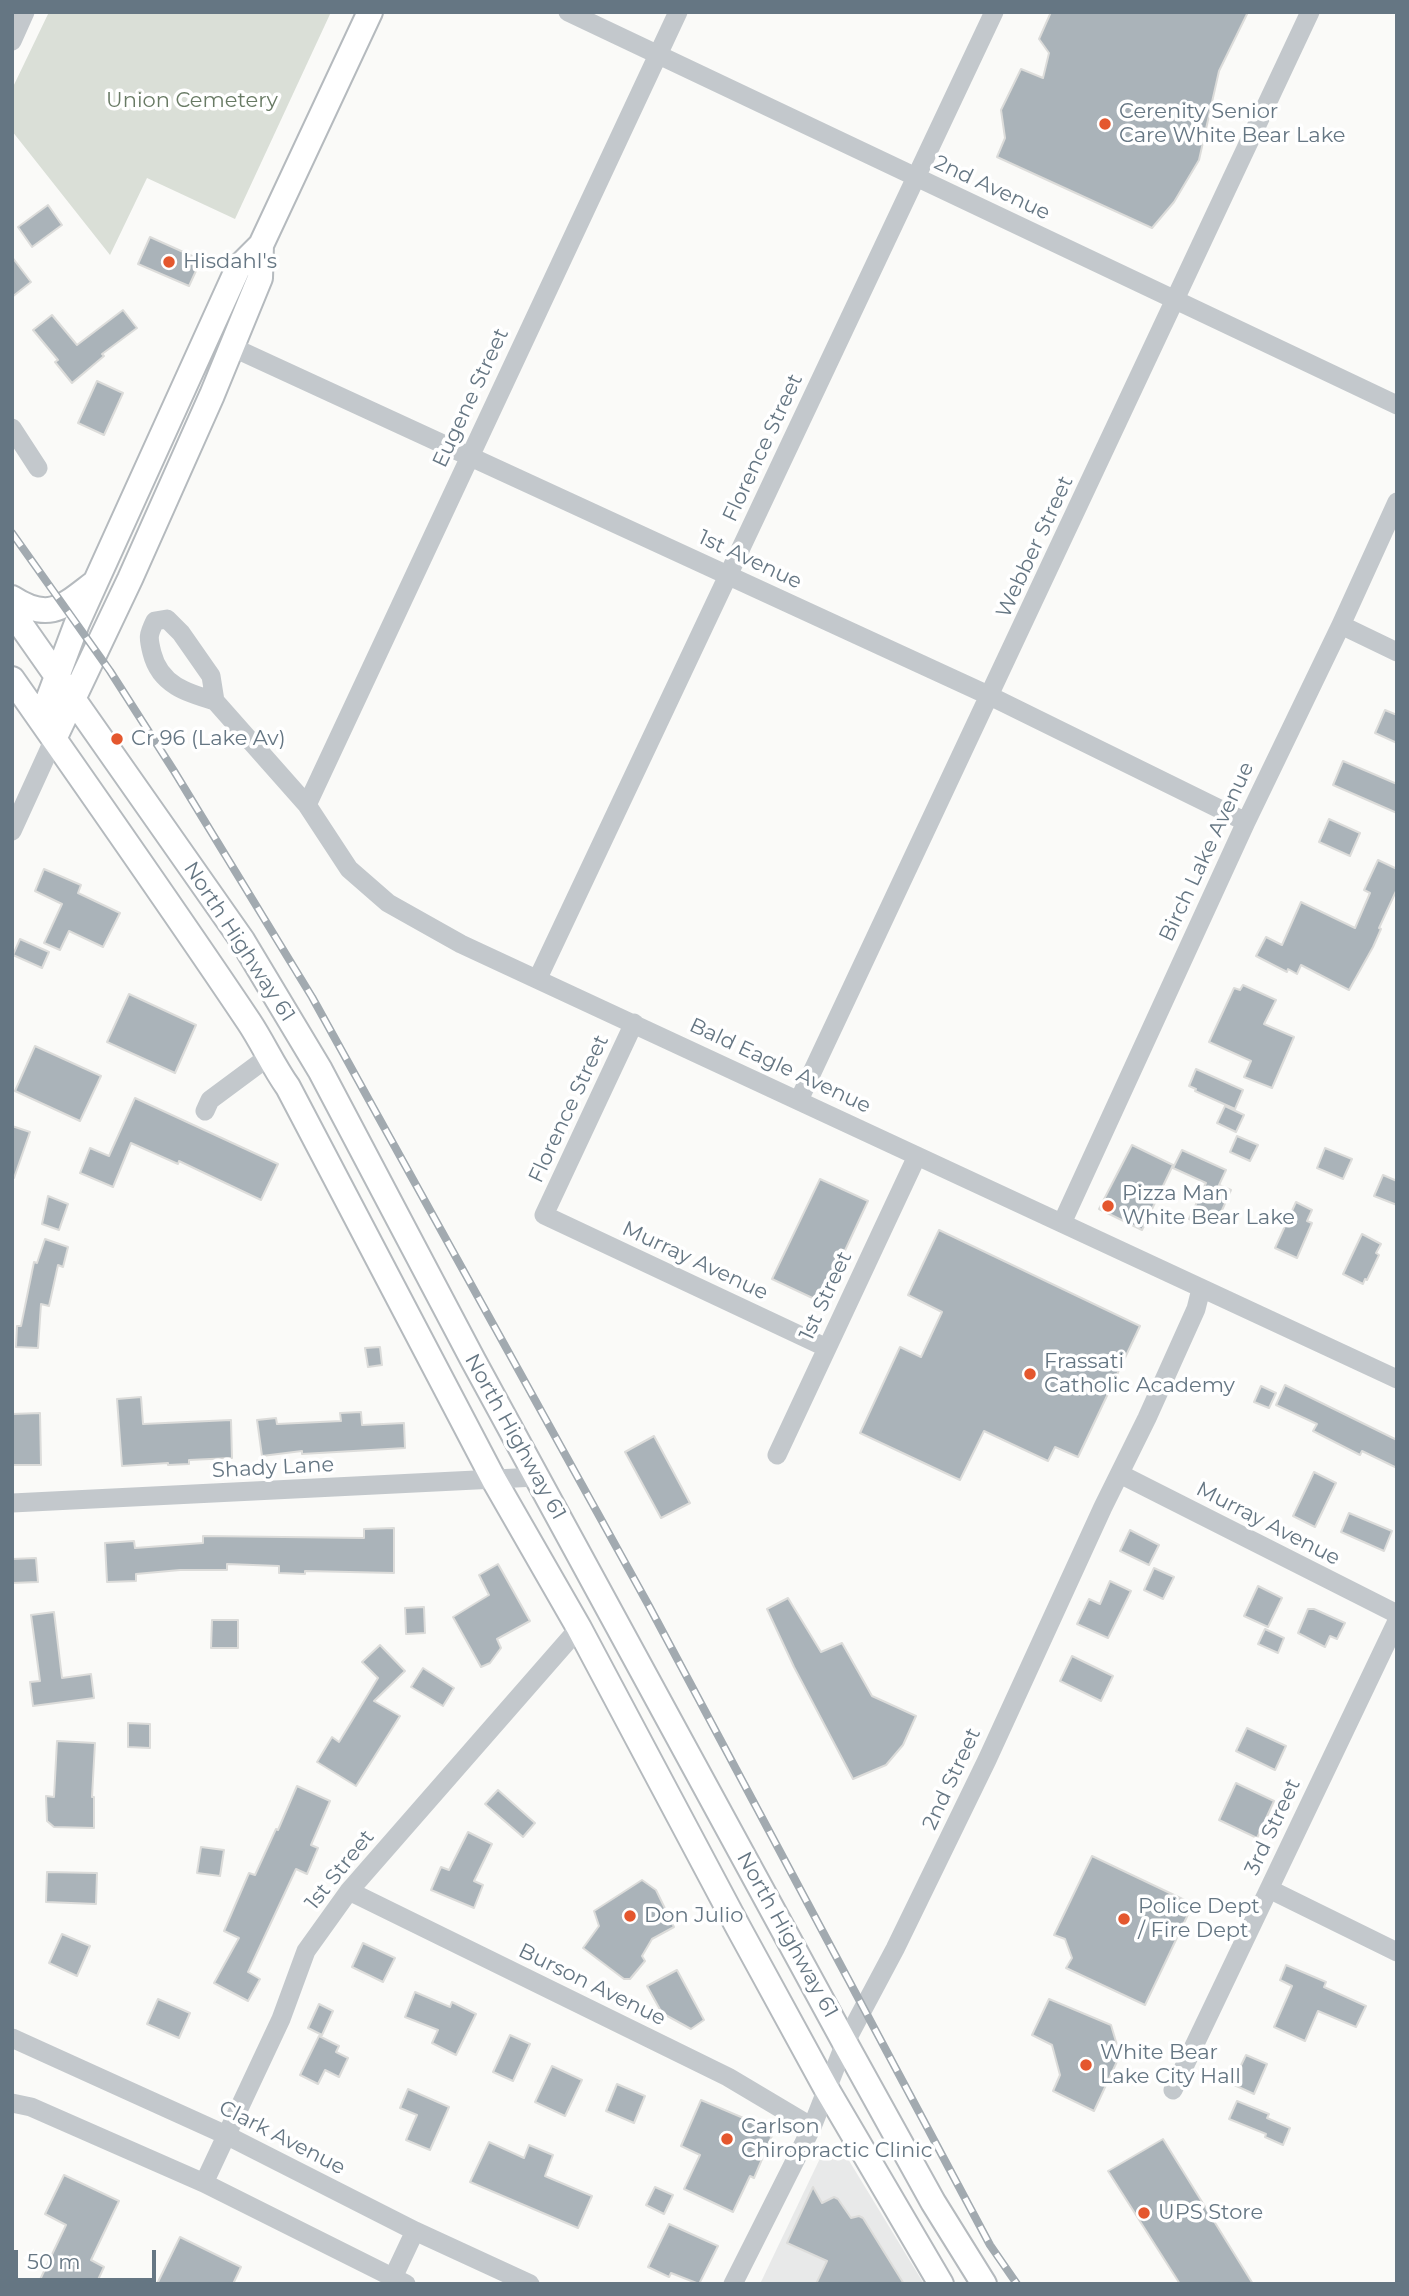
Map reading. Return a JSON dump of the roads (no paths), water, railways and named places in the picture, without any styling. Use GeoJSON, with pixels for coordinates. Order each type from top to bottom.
{"type":"FeatureCollection","features":[{"type":"Feature","properties":{"kind":"main road"},"geometry":{"type":"LineString","coordinates":[[48,729],[56,675],[99,574],[238,268],[261,244],[370,12]]}},
{"type":"Feature","properties":{"kind":"main road"},"geometry":{"type":"LineString","coordinates":[[48,729],[73,698],[130,579],[260,278],[261,244]]}},
{"type":"Feature","properties":{"kind":"main road"},"geometry":{"type":"LineString","coordinates":[[12,598],[33,609],[49,611],[68,603],[99,574]]}},
{"type":"Feature","properties":{"kind":"main road","name":"North Highway 61"},"geometry":{"type":"LineString","coordinates":[[12,612],[242,940],[280,1002],[365,1152],[472,1360],[845,2043],[933,2202],[985,2284]]}},
{"type":"Feature","properties":{"kind":"main road","name":"North Highway 61"},"geometry":{"type":"LineString","coordinates":[[12,678],[141,860],[251,1026],[288,1087],[494,1480],[579,1628],[826,2088],[941,2284]]}},
{"type":"Feature","properties":{"kind":"street"},"geometry":{"type":"LineString","coordinates":[[12,41],[25,12]]}},
{"type":"Feature","properties":{"kind":"street","name":"2nd Avenue"},"geometry":{"type":"LineString","coordinates":[[568,12],[1397,405]]}},
{"type":"Feature","properties":{"kind":"street","name":"Eugene Street"},"geometry":{"type":"LineString","coordinates":[[307,805],[678,12]]}},
{"type":"Feature","properties":{"kind":"street","name":"Florence Street"},"geometry":{"type":"LineString","coordinates":[[538,978],[993,12]]}},
{"type":"Feature","properties":{"kind":"street","name":"Webber Street"},"geometry":{"type":"LineString","coordinates":[[799,1100],[1310,12]]}},
{"type":"Feature","properties":{"kind":"street","name":"1st Avenue"},"geometry":{"type":"LineString","coordinates":[[232,346],[990,696],[1246,822]]}},
{"type":"Feature","properties":{"kind":"street"},"geometry":{"type":"LineString","coordinates":[[12,428],[38,468]]}},
{"type":"Feature","properties":{"kind":"street","name":"Birch Lake Avenue"},"geometry":{"type":"LineString","coordinates":[[1062,1223],[1246,822],[1397,502]]}},
{"type":"Feature","properties":{"kind":"street"},"geometry":{"type":"LineString","coordinates":[[1340,625],[1397,652]]}},
{"type":"Feature","properties":{"kind":"street","name":"Bald Eagle Avenue"},"geometry":{"type":"LineString","coordinates":[[215,701],[307,805],[349,869],[388,903],[461,944],[1397,1378]]}},
{"type":"Feature","properties":{"kind":"street"},"geometry":{"type":"LineString","coordinates":[[12,831],[48,729]]}},
{"type":"Feature","properties":{"kind":"street","name":"Florence Street"},"geometry":{"type":"LineString","coordinates":[[544,1214],[634,1023]]}},
{"type":"Feature","properties":{"kind":"street"},"geometry":{"type":"LineString","coordinates":[[205,1111],[210,1100],[268,1057]]}},
{"type":"Feature","properties":{"kind":"street","name":"1st Street"},"geometry":{"type":"LineString","coordinates":[[777,1455],[917,1156]]}},
{"type":"Feature","properties":{"kind":"street","name":"Murray Avenue"},"geometry":{"type":"LineString","coordinates":[[544,1214],[827,1348]]}},
{"type":"Feature","properties":{"kind":"street","name":"2nd Street"},"geometry":{"type":"LineString","coordinates":[[733,2284],[811,2127],[845,2043],[895,1950],[987,1760],[1196,1309],[1201,1289]]}},
{"type":"Feature","properties":{"kind":"street","name":"Murray Avenue"},"geometry":{"type":"LineString","coordinates":[[1120,1474],[1397,1615]]}},
{"type":"Feature","properties":{"kind":"street","name":"Shady Lane"},"geometry":{"type":"LineString","coordinates":[[12,1503],[536,1477]]}},
{"type":"Feature","properties":{"kind":"street","name":"3rd Street"},"geometry":{"type":"LineString","coordinates":[[1173,2090],[1397,1621]]}},
{"type":"Feature","properties":{"kind":"street","name":"1st Street"},"geometry":{"type":"LineString","coordinates":[[204,2183],[281,2019],[306,1951],[349,1891],[579,1628]]}},
{"type":"Feature","properties":{"kind":"street"},"geometry":{"type":"LineString","coordinates":[[1269,1889],[1397,1952]]}},
{"type":"Feature","properties":{"kind":"street","name":"Burson Avenue"},"geometry":{"type":"LineString","coordinates":[[349,1891],[728,2077],[811,2127]]}},
{"type":"Feature","properties":{"kind":"street","name":"Clark Avenue"},"geometry":{"type":"LineString","coordinates":[[12,2038],[226,2135],[415,2231],[530,2284]]}},
{"type":"Feature","properties":{"kind":"street"},"geometry":{"type":"LineString","coordinates":[[12,2103],[31,2107],[204,2183],[396,2282],[415,2231]]}},
{"type":"Feature","properties":{"kind":"railway"},"geometry":{"type":"LineString","coordinates":[[12,533],[110,671],[312,997],[649,1606],[990,2245],[1017,2284]]}},
{"type":"Feature","properties":{"kind":"place","name":"Cerenity Senior Care White Bear Lake"},"geometry":{"type":"Point","coordinates":[1105,124]}},
{"type":"Feature","properties":{"kind":"place","name":"Hisdahl's"},"geometry":{"type":"Point","coordinates":[169,262]}},
{"type":"Feature","properties":{"kind":"place","name":"Cr 96 (Lake Av)"},"geometry":{"type":"Point","coordinates":[117,739]}},
{"type":"Feature","properties":{"kind":"place","name":"Pizza Man White Bear Lake"},"geometry":{"type":"Point","coordinates":[1108,1206]}},
{"type":"Feature","properties":{"kind":"place","name":"Frassati Catholic Academy"},"geometry":{"type":"Point","coordinates":[1030,1374]}},
{"type":"Feature","properties":{"kind":"place","name":"Don Julio"},"geometry":{"type":"Point","coordinates":[630,1916]}},
{"type":"Feature","properties":{"kind":"place","name":"Police Dept / Fire Dept"},"geometry":{"type":"Point","coordinates":[1124,1919]}},
{"type":"Feature","properties":{"kind":"place","name":"White Bear Lake City Hall"},"geometry":{"type":"Point","coordinates":[1086,2065]}},
{"type":"Feature","properties":{"kind":"place","name":"Carlson Chiropractic Clinic"},"geometry":{"type":"Point","coordinates":[727,2139]}},
{"type":"Feature","properties":{"kind":"place","name":"UPS Store"},"geometry":{"type":"Point","coordinates":[1144,2213]}},
{"type":"Feature","properties":{"kind":"park label","name":"Union Cemetery"},"geometry":{"type":"Point","coordinates":[192,101]}}]}
